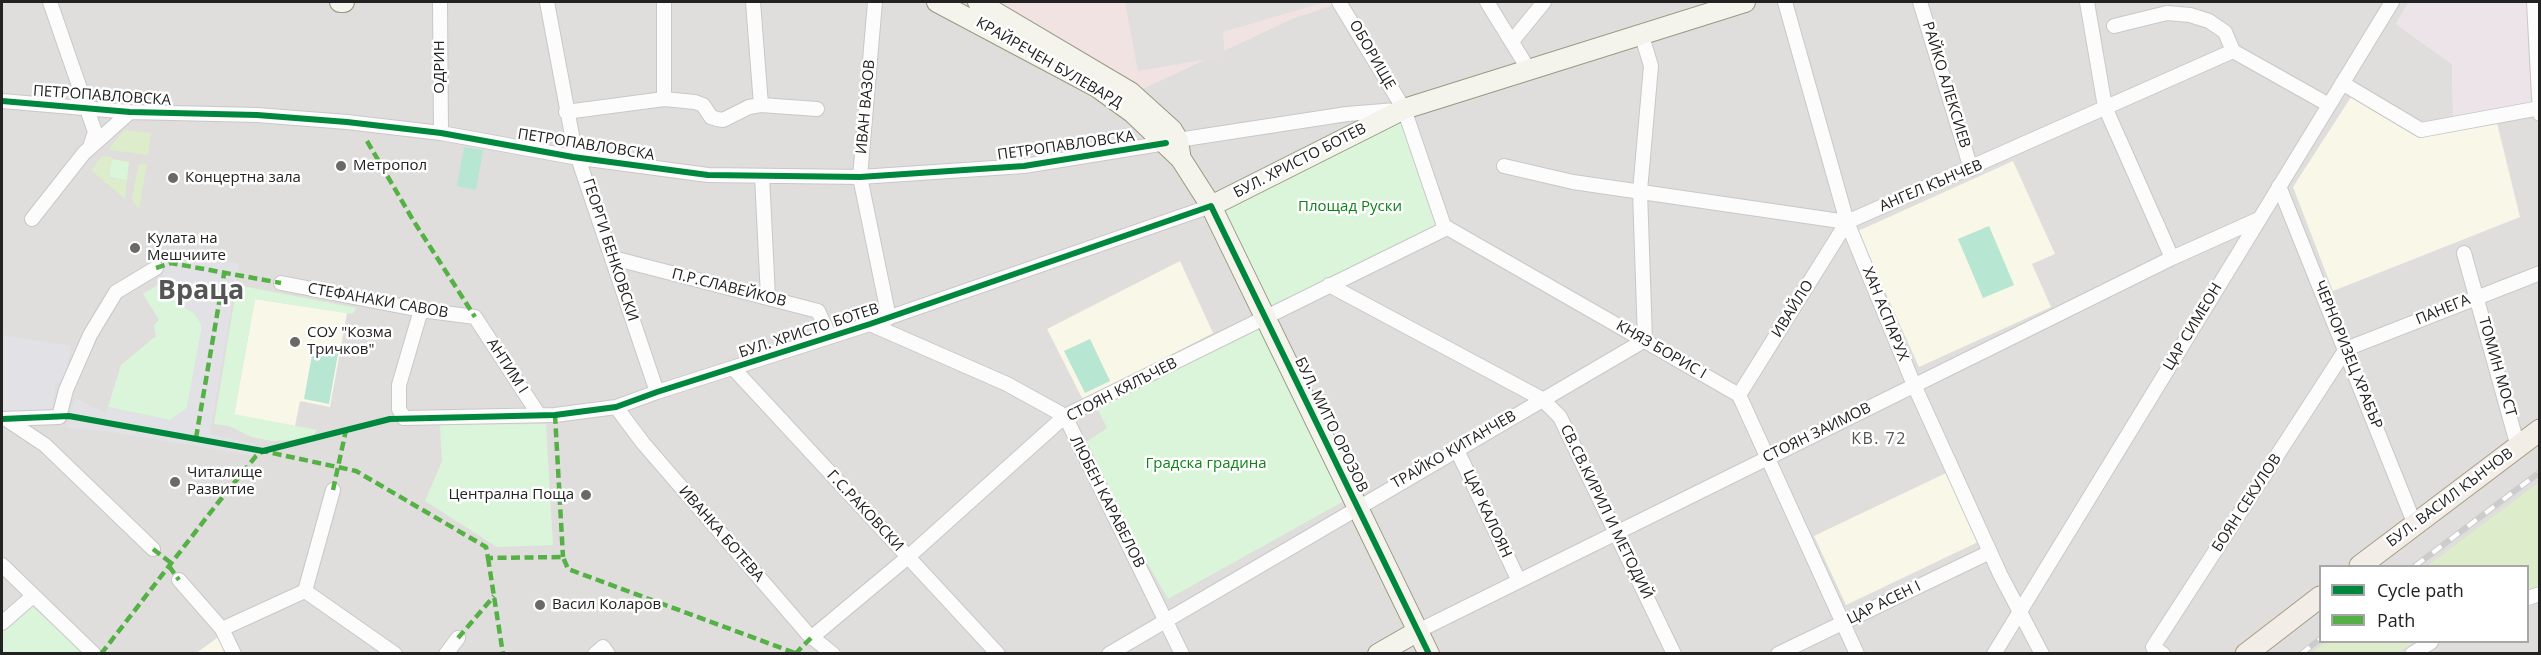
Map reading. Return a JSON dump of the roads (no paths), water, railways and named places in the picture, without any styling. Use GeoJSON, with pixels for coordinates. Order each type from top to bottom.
{"type":"FeatureCollection","features":[{"type":"Feature","properties":{"kind":"main road","name":"БУЛ. ВАСИЛ КЪНЧОВ"},"geometry":{"type":"LineString","coordinates":[[2363,565],[2540,430]]}},
{"type":"Feature","properties":{"kind":"main road"},"geometry":{"type":"LineString","coordinates":[[2246,654],[2319,598]]}},
{"type":"Feature","properties":{"kind":"street"},"geometry":{"type":"LineString","coordinates":[[50,2],[94,132],[90,147]]}},
{"type":"Feature","properties":{"kind":"street","name":"ОДРИН"},"geometry":{"type":"LineString","coordinates":[[440,2],[441,133]]}},
{"type":"Feature","properties":{"kind":"street","name":"ГЕОРГИ БЕНКОВСКИ"},"geometry":{"type":"LineString","coordinates":[[547,2],[566,112],[579,158],[657,392]]}},
{"type":"Feature","properties":{"kind":"street"},"geometry":{"type":"LineString","coordinates":[[664,2],[664,99]]}},
{"type":"Feature","properties":{"kind":"street"},"geometry":{"type":"LineString","coordinates":[[753,2],[761,105]]}},
{"type":"Feature","properties":{"kind":"street","name":"ИВАН ВАЗОВ"},"geometry":{"type":"LineString","coordinates":[[875,2],[860,177],[889,318]]}},
{"type":"Feature","properties":{"kind":"street","name":"КРАЙРЕЧЕН БУЛЕВАРД"},"geometry":{"type":"LineString","coordinates":[[937,2],[1097,87],[1133,112],[1175,148]]}},
{"type":"Feature","properties":{"kind":"street","name":"КРАЙРЕЧЕН БУЛЕВАРД"},"geometry":{"type":"LineString","coordinates":[[978,2],[1130,92],[1165,122],[1175,148],[1211,206]]}},
{"type":"Feature","properties":{"kind":"street","name":"ОБОРИЩЕ"},"geometry":{"type":"LineString","coordinates":[[1340,2],[1404,109]]}},
{"type":"Feature","properties":{"kind":"street"},"geometry":{"type":"LineString","coordinates":[[1487,2],[1513,40],[1529,70]]}},
{"type":"Feature","properties":{"kind":"street"},"geometry":{"type":"LineString","coordinates":[[1513,40],[1544,2]]}},
{"type":"Feature","properties":{"kind":"street","name":"БУЛ. ХРИСТО БОТЕВ"},"geometry":{"type":"LineString","coordinates":[[421,310],[399,385],[399,409],[404,418],[539,415],[616,407],[889,318],[1211,206],[1404,109],[1745,2]]}},
{"type":"Feature","properties":{"kind":"street","name":"ХАН АСПАРУХ"},"geometry":{"type":"LineString","coordinates":[[1785,2],[1847,222],[1914,385],[1990,552],[2042,654]]}},
{"type":"Feature","properties":{"kind":"street","name":"РАЙКО АЛЕКСИЕВ"},"geometry":{"type":"LineString","coordinates":[[1920,2],[1971,169]]}},
{"type":"Feature","properties":{"kind":"street"},"geometry":{"type":"LineString","coordinates":[[2087,2],[2105,107],[2172,258]]}},
{"type":"Feature","properties":{"kind":"street","name":"ЦАР СИМЕОН"},"geometry":{"type":"LineString","coordinates":[[1994,654],[2021,614],[2392,2]]}},
{"type":"Feature","properties":{"kind":"street"},"geometry":{"type":"LineString","coordinates":[[2342,83],[2421,130],[2539,110],[2534,2]]}},
{"type":"Feature","properties":{"kind":"street"},"geometry":{"type":"LineString","coordinates":[[2114,26],[2167,13],[2190,15],[2209,21],[2225,32],[2233,51],[2329,105]]}},
{"type":"Feature","properties":{"kind":"street"},"geometry":{"type":"LineString","coordinates":[[1641,33],[1651,66],[1640,191],[1645,340]]}},
{"type":"Feature","properties":{"kind":"street","name":"АНГЕЛ КЪНЧЕВ"},"geometry":{"type":"LineString","coordinates":[[1847,222],[2233,51]]}},
{"type":"Feature","properties":{"kind":"street"},"geometry":{"type":"LineString","coordinates":[[566,112],[664,99],[703,105],[711,117],[723,120],[749,107],[761,105],[816,109]]}},
{"type":"Feature","properties":{"kind":"street","name":"ПЕТРОПАВЛОВСКА"},"geometry":{"type":"LineString","coordinates":[[2,101],[130,112],[257,115],[441,133],[579,158],[708,175],[860,177],[1023,166],[1175,148],[1347,114],[1404,109]]}},
{"type":"Feature","properties":{"kind":"street"},"geometry":{"type":"LineString","coordinates":[[1404,109],[1447,228]]}},
{"type":"Feature","properties":{"kind":"street"},"geometry":{"type":"LineString","coordinates":[[32,219],[90,147],[130,112]]}},
{"type":"Feature","properties":{"kind":"street"},"geometry":{"type":"LineString","coordinates":[[1504,166],[1573,182],[1847,222]]}},
{"type":"Feature","properties":{"kind":"street"},"geometry":{"type":"LineString","coordinates":[[762,176],[768,297]]}},
{"type":"Feature","properties":{"kind":"street","name":"ЧЕРНОРИЗЕЦ ХРАБЪР"},"geometry":{"type":"LineString","coordinates":[[2279,186],[2415,525]]}},
{"type":"Feature","properties":{"kind":"street","name":"БУЛ. МИТО ОРОЗОВ"},"geometry":{"type":"LineString","coordinates":[[1211,206],[1429,654]]}},
{"type":"Feature","properties":{"kind":"street","name":"СТОЯН ЗАИМОВ"},"geometry":{"type":"LineString","coordinates":[[1378,654],[1518,579],[2172,258],[2259,219]]}},
{"type":"Feature","properties":{"kind":"street","name":"ИВАЙЛО"},"geometry":{"type":"LineString","coordinates":[[1738,395],[1847,222]]}},
{"type":"Feature","properties":{"kind":"street","name":"СТОЯН КЯЛЪЧЕВ"},"geometry":{"type":"LineString","coordinates":[[811,638],[908,557],[1065,416],[1447,228]]}},
{"type":"Feature","properties":{"kind":"street","name":"КНЯЗ БОРИС I"},"geometry":{"type":"LineString","coordinates":[[1447,228],[1738,395]]}},
{"type":"Feature","properties":{"kind":"street","name":"ТОМИН МОСТ"},"geometry":{"type":"LineString","coordinates":[[2464,253],[2518,440],[2518,447]]}},
{"type":"Feature","properties":{"kind":"street","name":"П.Р.СЛАВЕЙКОВ"},"geometry":{"type":"LineString","coordinates":[[613,258],[818,311],[830,337]]}},
{"type":"Feature","properties":{"kind":"street"},"geometry":{"type":"LineString","coordinates":[[4,419],[59,417],[66,390],[90,335],[116,292],[156,268]]}},
{"type":"Feature","properties":{"kind":"street","name":"ПАНЕГА"},"geometry":{"type":"LineString","coordinates":[[2346,349],[2540,273]]}},
{"type":"Feature","properties":{"kind":"street","name":"СТЕФАНАКИ САВОВ"},"geometry":{"type":"LineString","coordinates":[[281,283],[421,310],[475,317]]}},
{"type":"Feature","properties":{"kind":"street","name":"СВ.СВ.КИРИЛ И МЕТОДИЙ"},"geometry":{"type":"LineString","coordinates":[[1329,285],[1542,399],[1560,417],[1617,531],[1674,654]]}},
{"type":"Feature","properties":{"kind":"street","name":"АНТИМ I"},"geometry":{"type":"LineString","coordinates":[[475,317],[539,415]]}},
{"type":"Feature","properties":{"kind":"street","name":"ЛЮБЕН КАРАВЕЛОВ"},"geometry":{"type":"LineString","coordinates":[[870,324],[1007,384],[1065,416],[1182,654]]}},
{"type":"Feature","properties":{"kind":"street","name":"ТРАЙКО КИТАНЧЕВ"},"geometry":{"type":"LineString","coordinates":[[1109,654],[1456,448],[1645,340]]}},
{"type":"Feature","properties":{"kind":"street","name":"БОЯН СЕКУЛОВ"},"geometry":{"type":"LineString","coordinates":[[2163,654],[2153,647],[2346,349]]}},
{"type":"Feature","properties":{"kind":"street","name":"Г.С.РАКОВСКИ"},"geometry":{"type":"LineString","coordinates":[[733,368],[998,654]]}},
{"type":"Feature","properties":{"kind":"street"},"geometry":{"type":"LineString","coordinates":[[1738,395],[1857,654]]}},
{"type":"Feature","properties":{"kind":"street","name":"ИВАНКА БОТЕВА"},"geometry":{"type":"LineString","coordinates":[[616,407],[811,638],[833,654]]}},
{"type":"Feature","properties":{"kind":"street"},"geometry":{"type":"LineString","coordinates":[[4,419],[45,445],[153,549]]}},
{"type":"Feature","properties":{"kind":"street","name":"ЦАР КАЛОЯН"},"geometry":{"type":"LineString","coordinates":[[1456,448],[1518,579]]}},
{"type":"Feature","properties":{"kind":"street"},"geometry":{"type":"LineString","coordinates":[[222,629],[305,591],[333,490]]}},
{"type":"Feature","properties":{"kind":"street","name":"ЦАР АСЕН I"},"geometry":{"type":"LineString","coordinates":[[1778,654],[1990,552]]}},
{"type":"Feature","properties":{"kind":"street"},"geometry":{"type":"LineString","coordinates":[[2,565],[94,654]]}},
{"type":"Feature","properties":{"kind":"street"},"geometry":{"type":"LineString","coordinates":[[179,580],[222,629],[234,654]]}},
{"type":"Feature","properties":{"kind":"street"},"geometry":{"type":"LineString","coordinates":[[305,591],[376,637],[395,654]]}},
{"type":"Feature","properties":{"kind":"street"},"geometry":{"type":"LineString","coordinates":[[2,624],[33,596]]}},
{"type":"Feature","properties":{"kind":"street"},"geometry":{"type":"LineString","coordinates":[[446,654],[458,638]]}},
{"type":"Feature","properties":{"kind":"street"},"geometry":{"type":"LineString","coordinates":[[2412,654],[2429,643]]}},
{"type":"Feature","properties":{"kind":"street"},"geometry":{"type":"LineString","coordinates":[[595,654],[603,647],[608,654]]}},
{"type":"Feature","properties":{"kind":"railway"},"geometry":{"type":"LineString","coordinates":[[2416,565],[2540,472]]}},
{"type":"Feature","properties":{"kind":"railway"},"geometry":{"type":"LineString","coordinates":[[2301,654],[2319,640]]}},
{"type":"Feature","properties":{"kind":"place","name":"Метропол"},"geometry":{"type":"Point","coordinates":[341,166]}},
{"type":"Feature","properties":{"kind":"place","name":"Концертна зала"},"geometry":{"type":"Point","coordinates":[173,178]}},
{"type":"Feature","properties":{"kind":"place","name":"Кулата на Мешчиите"},"geometry":{"type":"Point","coordinates":[135,248]}},
{"type":"Feature","properties":{"kind":"place","name":"СОУ \"Козма Тричков\""},"geometry":{"type":"Point","coordinates":[295,342]}},
{"type":"Feature","properties":{"kind":"place","name":"Читалище Развитие"},"geometry":{"type":"Point","coordinates":[175,482]}},
{"type":"Feature","properties":{"kind":"place","name":"Централна Поща"},"geometry":{"type":"Point","coordinates":[586,495]}},
{"type":"Feature","properties":{"kind":"place","name":"Васил Коларов"},"geometry":{"type":"Point","coordinates":[540,605]}},
{"type":"Feature","properties":{"kind":"district","name":"Враца"},"geometry":{"type":"Point","coordinates":[201,291]}},
{"type":"Feature","properties":{"kind":"district","name":"КВ. 72"},"geometry":{"type":"Point","coordinates":[1879,439]}},
{"type":"Feature","properties":{"kind":"park label","name":"Площад Руски"},"geometry":{"type":"Point","coordinates":[1350,207]}},
{"type":"Feature","properties":{"kind":"park label","name":"Градска градина"},"geometry":{"type":"Point","coordinates":[1206,464]}}]}
